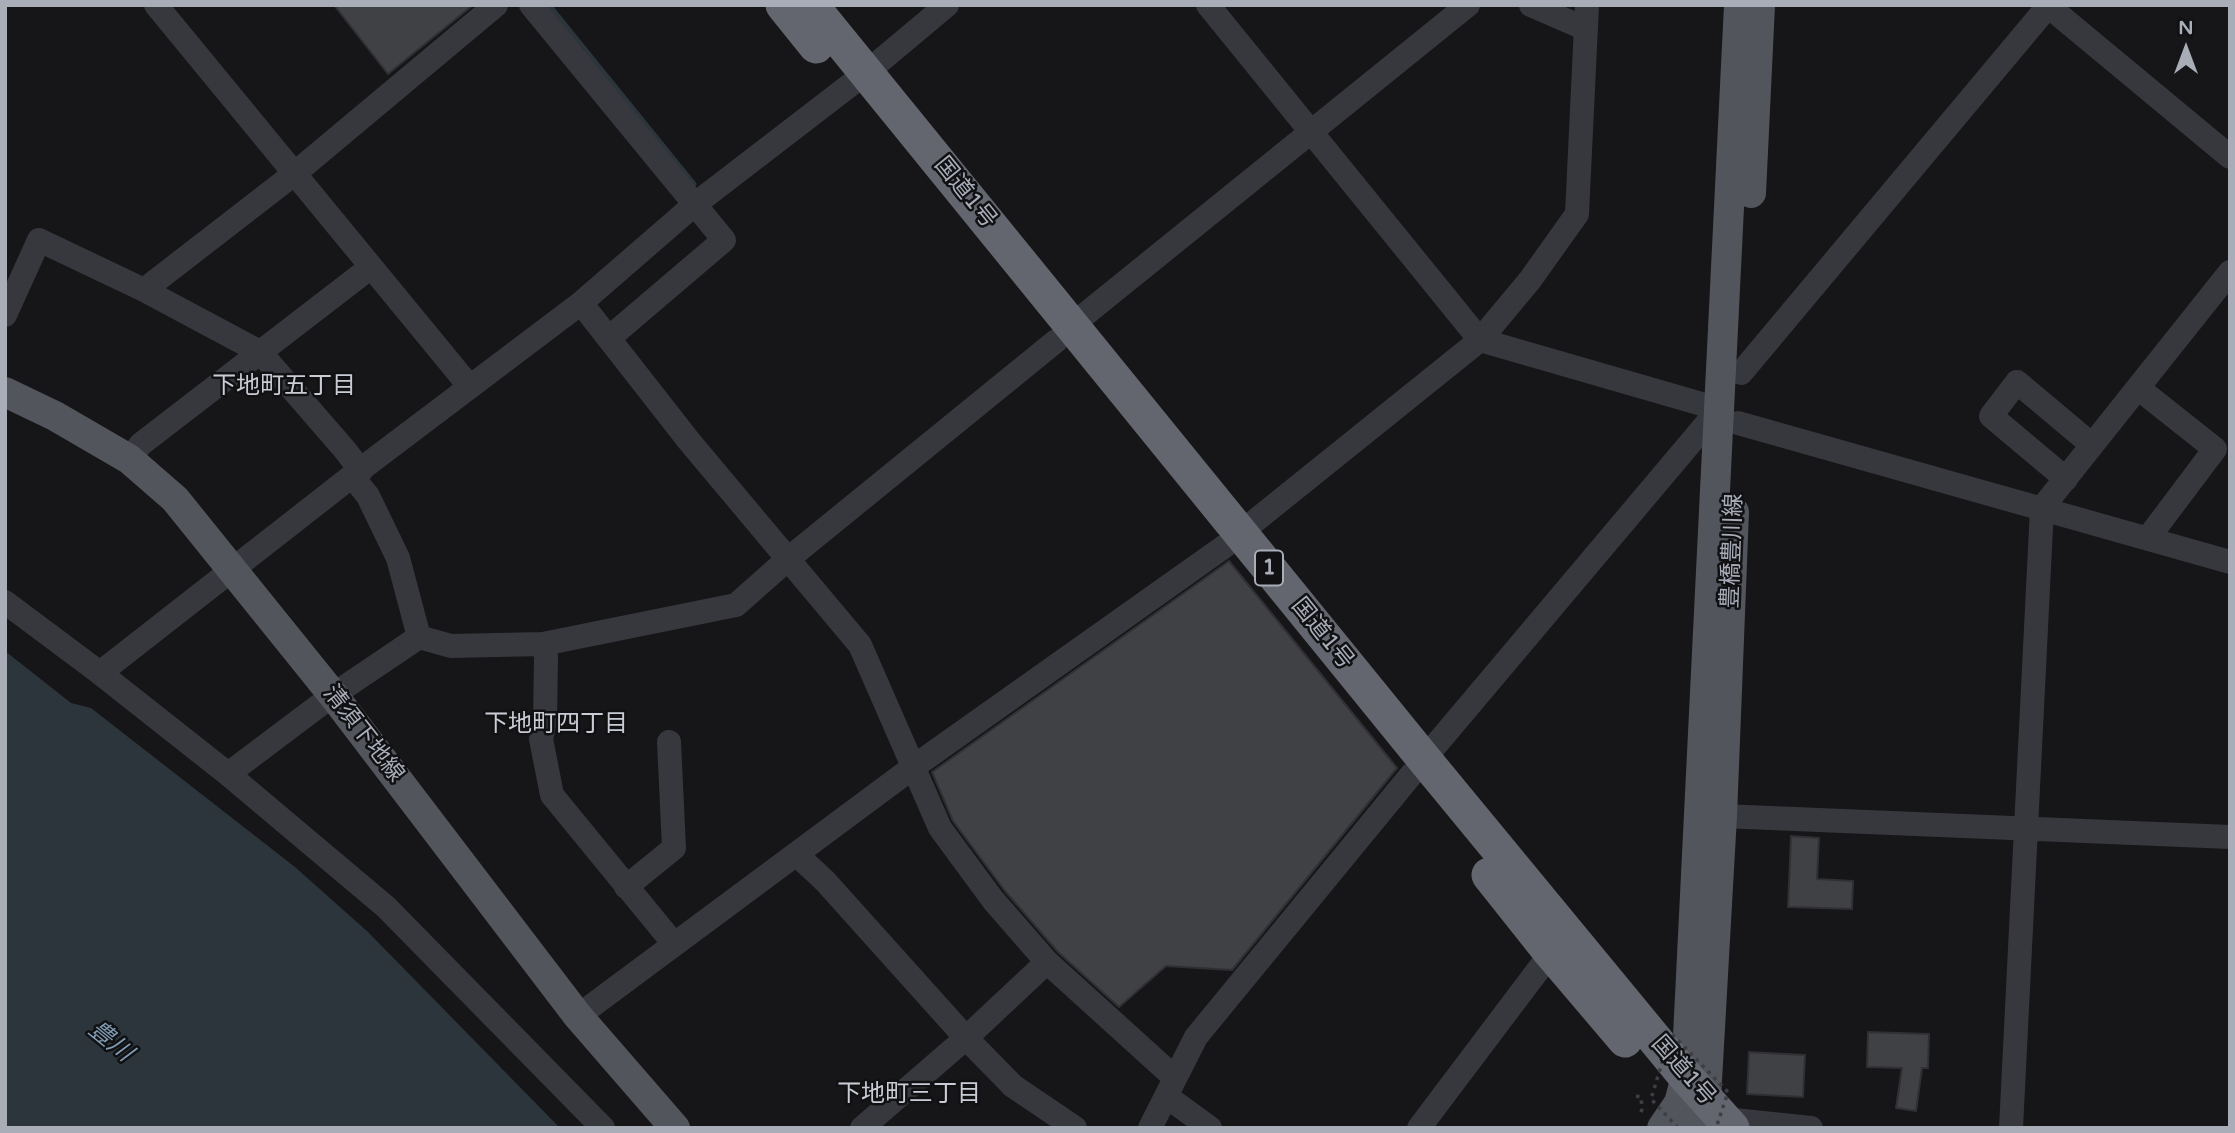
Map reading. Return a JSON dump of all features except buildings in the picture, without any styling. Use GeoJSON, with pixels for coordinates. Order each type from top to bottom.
{"type":"FeatureCollection","features":[{"type":"Feature","properties":{"kind":"highway","name":"国道1号"},"geometry":{"type":"LineString","coordinates":[[783,5],[858,79],[1418,767],[1693,1117]]}},
{"type":"Feature","properties":{"kind":"highway","name":"国道1号"},"geometry":{"type":"LineString","coordinates":[[811,5],[858,79]]}},
{"type":"Feature","properties":{"kind":"highway","name":"国道1号"},"geometry":{"type":"LineString","coordinates":[[1418,767],[1551,953],[1693,1117]]}},
{"type":"Feature","properties":{"kind":"main road","name":"豊橋豊川線"},"geometry":{"type":"LineString","coordinates":[[1693,1117],[1722,816],[1728,416],[1739,5]]}},
{"type":"Feature","properties":{"kind":"main road","name":"豊橋豊川線"},"geometry":{"type":"LineString","coordinates":[[1693,1117],[1728,416],[1741,373],[1760,5]]}},
{"type":"Feature","properties":{"kind":"main road","name":"清須下地線"},"geometry":{"type":"LineString","coordinates":[[5,392],[55,416],[129,459],[174,499],[333,695],[578,1016],[675,1128]]}},
{"type":"Feature","properties":{"kind":"street"},"geometry":{"type":"LineString","coordinates":[[156,5],[470,387]]}},
{"type":"Feature","properties":{"kind":"street"},"geometry":{"type":"LineString","coordinates":[[144,290],[295,174],[496,5]]}},
{"type":"Feature","properties":{"kind":"street"},"geometry":{"type":"LineString","coordinates":[[531,5],[724,240],[608,338]]}},
{"type":"Feature","properties":{"kind":"street"},"geometry":{"type":"LineString","coordinates":[[100,673],[581,303],[694,205],[858,79],[947,5]]}},
{"type":"Feature","properties":{"kind":"street"},"geometry":{"type":"LineString","coordinates":[[1208,5],[1480,340],[1728,416],[2230,562]]}},
{"type":"Feature","properties":{"kind":"street"},"geometry":{"type":"LineString","coordinates":[[419,636],[450,646],[543,644],[736,605],[788,559],[1468,5]]}},
{"type":"Feature","properties":{"kind":"street"},"geometry":{"type":"LineString","coordinates":[[578,1016],[912,768],[1232,539],[1480,340],[1530,280],[1577,214],[1586,17],[1531,5]]}},
{"type":"Feature","properties":{"kind":"street"},"geometry":{"type":"LineString","coordinates":[[1741,373],[2048,6],[2230,158]]}},
{"type":"Feature","properties":{"kind":"street"},"geometry":{"type":"LineString","coordinates":[[5,315],[39,240],[144,290],[260,352],[345,450],[398,558],[419,636]]}},
{"type":"Feature","properties":{"kind":"street"},"geometry":{"type":"LineString","coordinates":[[129,459],[141,444],[371,267]]}},
{"type":"Feature","properties":{"kind":"street"},"geometry":{"type":"LineString","coordinates":[[2011,1128],[2042,508],[2230,272]]}},
{"type":"Feature","properties":{"kind":"street"},"geometry":{"type":"LineString","coordinates":[[581,303],[689,441],[860,645],[940,828],[993,900],[1047,962],[1210,1128]]}},
{"type":"Feature","properties":{"kind":"street"},"geometry":{"type":"LineString","coordinates":[[2066,479],[1991,416],[2017,382],[2092,445]]}},
{"type":"Feature","properties":{"kind":"street"},"geometry":{"type":"LineString","coordinates":[[2138,388],[2215,449],[2148,538]]}},
{"type":"Feature","properties":{"kind":"street"},"geometry":{"type":"LineString","coordinates":[[1150,1128],[1196,1037],[1418,767],[1728,416]]}},
{"type":"Feature","properties":{"kind":"street"},"geometry":{"type":"LineString","coordinates":[[5,602],[228,774],[386,907],[603,1128]]}},
{"type":"Feature","properties":{"kind":"street"},"geometry":{"type":"LineString","coordinates":[[228,774],[333,695],[419,636]]}},
{"type":"Feature","properties":{"kind":"street"},"geometry":{"type":"LineString","coordinates":[[543,644],[546,657],[545,721],[541,739],[552,795],[674,944]]}},
{"type":"Feature","properties":{"kind":"street"},"geometry":{"type":"LineString","coordinates":[[626,887],[674,848],[669,742]]}},
{"type":"Feature","properties":{"kind":"street"},"geometry":{"type":"LineString","coordinates":[[1722,816],[2230,837]]}},
{"type":"Feature","properties":{"kind":"street"},"geometry":{"type":"LineString","coordinates":[[796,854],[825,881],[966,1038],[1013,1086],[1075,1128]]}},
{"type":"Feature","properties":{"kind":"street"},"geometry":{"type":"LineString","coordinates":[[1419,1128],[1551,953]]}},
{"type":"Feature","properties":{"kind":"street"},"geometry":{"type":"LineString","coordinates":[[876,1123],[1047,962]]}},
{"type":"Feature","properties":{"kind":"street"},"geometry":{"type":"LineString","coordinates":[[1693,1117],[1811,1128]]}},
{"type":"Feature","properties":{"kind":"path"},"geometry":{"type":"LineString","coordinates":[[1636,1096],[1642,1097],[1642,1109],[1693,1117],[1728,1092],[1671,1033],[1651,1098],[1693,1117]]}},
{"type":"Feature","properties":{"kind":"water","name":"豊川"},"geometry":{"type":"Polygon","coordinates":[[[5,651],[71,703],[91,708],[295,867],[368,932],[560,1128],[5,1128],[5,651]]]}},
{"type":"Feature","properties":{"kind":"waterway"},"geometry":{"type":"LineString","coordinates":[[549,5],[694,184]]}},
{"type":"Feature","properties":{"kind":"district","name":"下地町五丁目"},"geometry":{"type":"Point","coordinates":[284,387]}},
{"type":"Feature","properties":{"kind":"district","name":"下地町四丁目"},"geometry":{"type":"Point","coordinates":[556,725]}},
{"type":"Feature","properties":{"kind":"district","name":"下地町三丁目"},"geometry":{"type":"Point","coordinates":[909,1095]}}]}
